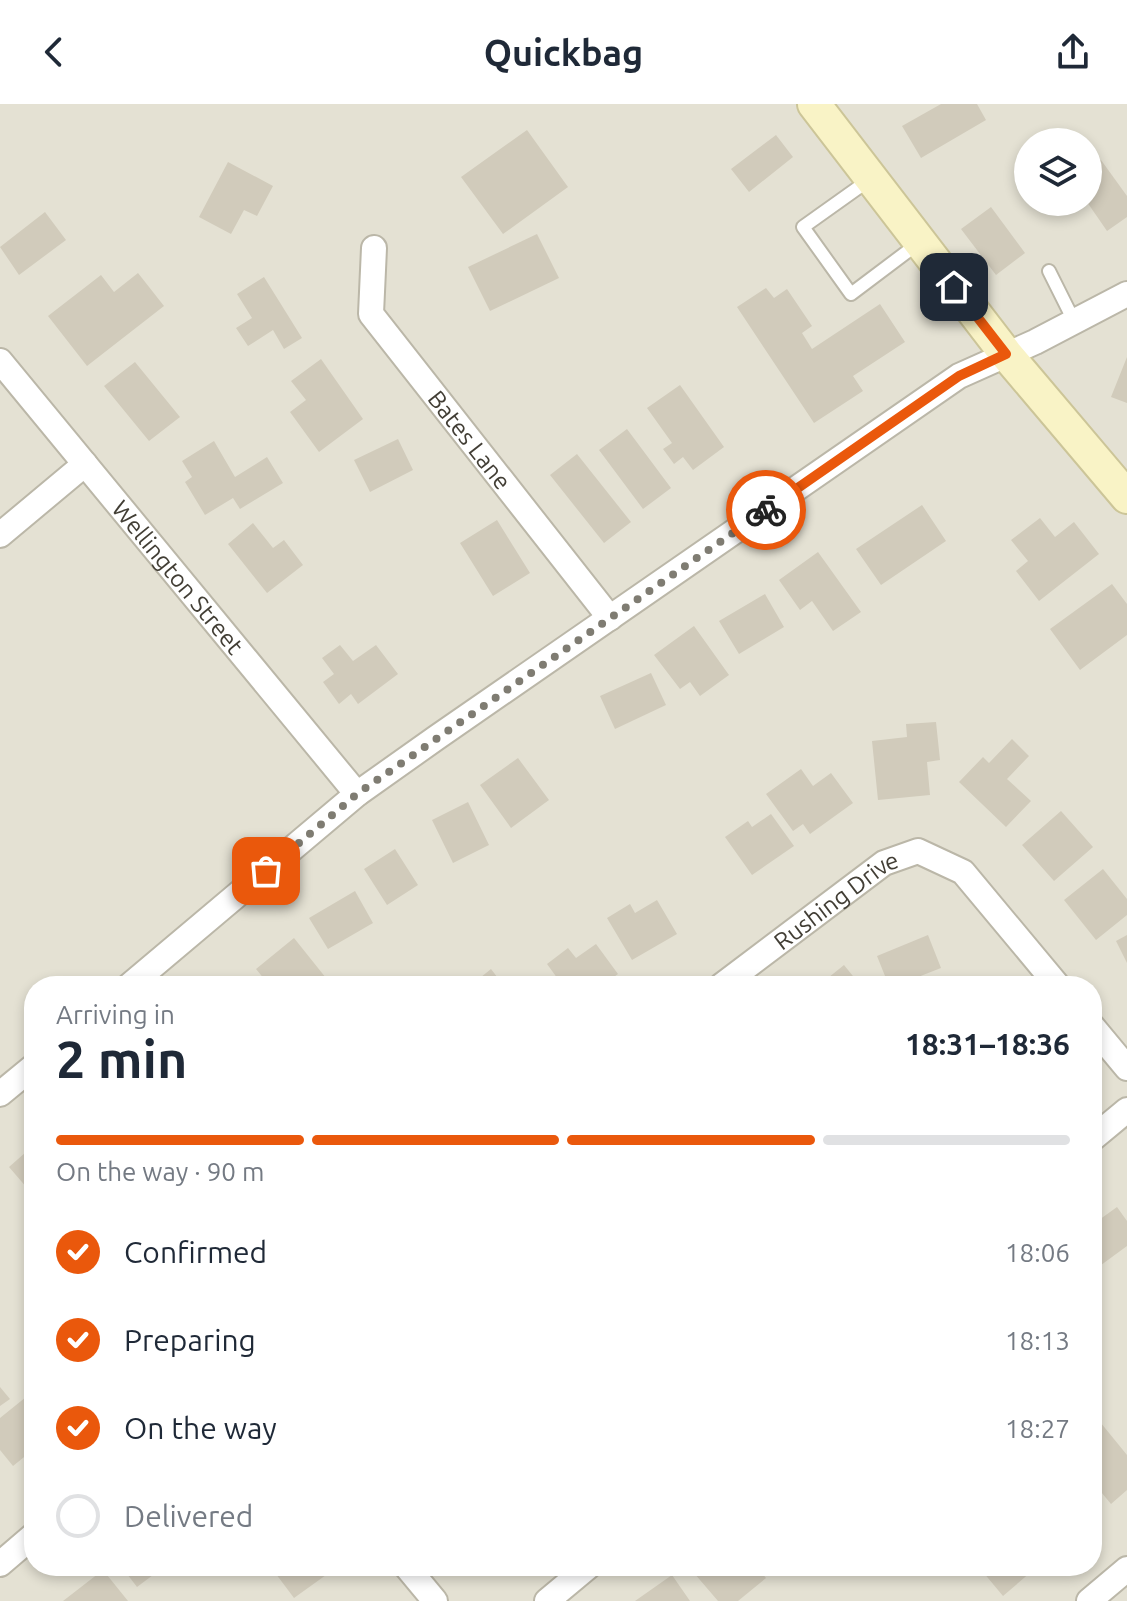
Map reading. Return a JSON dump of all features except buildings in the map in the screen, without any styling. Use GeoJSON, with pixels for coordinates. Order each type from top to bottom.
{"type":"FeatureCollection","features":[{"type":"Feature","properties":{"kind":"street"},"geometry":{"type":"LineString","coordinates":[[814,104],[1006,354],[1127,497]]}},
{"type":"Feature","properties":{"kind":"street","name":"Bates Lane"},"geometry":{"type":"LineString","coordinates":[[374,248],[371,314],[610,618]]}},
{"type":"Feature","properties":{"kind":"street"},"geometry":{"type":"LineString","coordinates":[[141,976],[357,794],[959,376],[1127,294]]}},
{"type":"Feature","properties":{"kind":"street","name":"Wellington Street"},"geometry":{"type":"LineString","coordinates":[[0,361],[357,794]]}},
{"type":"Feature","properties":{"kind":"street"},"geometry":{"type":"LineString","coordinates":[[0,535],[85,464]]}},
{"type":"Feature","properties":{"kind":"street","name":"Rushing Drive"},"geometry":{"type":"LineString","coordinates":[[734,976],[884,863],[918,851],[963,872],[1050,976]]}},
{"type":"Feature","properties":{"kind":"street"},"geometry":{"type":"LineString","coordinates":[[1102,1038],[1127,1068]]}},
{"type":"Feature","properties":{"kind":"street"},"geometry":{"type":"LineString","coordinates":[[0,1094],[24,1074]]}},
{"type":"Feature","properties":{"kind":"street"},"geometry":{"type":"LineString","coordinates":[[1102,1131],[1127,1110]]}},
{"type":"Feature","properties":{"kind":"street"},"geometry":{"type":"LineString","coordinates":[[0,1564],[24,1544]]}},
{"type":"Feature","properties":{"kind":"street"},"geometry":{"type":"LineString","coordinates":[[1089,1601],[1127,1569]]}},
{"type":"Feature","properties":{"kind":"street"},"geometry":{"type":"LineString","coordinates":[[414,1576],[435,1601]]}},
{"type":"Feature","properties":{"kind":"street"},"geometry":{"type":"LineString","coordinates":[[547,1601],[577,1576]]}},
{"type":"Feature","properties":{"kind":"lane"},"geometry":{"type":"LineString","coordinates":[[871,178],[803,227],[851,294],[920,242]]}},
{"type":"Feature","properties":{"kind":"lane"},"geometry":{"type":"LineString","coordinates":[[1049,271],[1074,321]]}},
{"type":"Feature","properties":{"kind":"shaded area"},"geometry":{"type":"Polygon","coordinates":[[[0,104],[1127,104],[1127,1601],[0,1601],[0,104]]]}},
{"type":"Feature","properties":{"kind":"way so far"},"geometry":{"type":"LineString","coordinates":[[266,871],[357,794],[766,510]]}},
{"type":"Feature","properties":{"kind":"route"},"geometry":{"type":"LineString","coordinates":[[766,510],[959,376],[1006,354],[954,287]]}}]}
